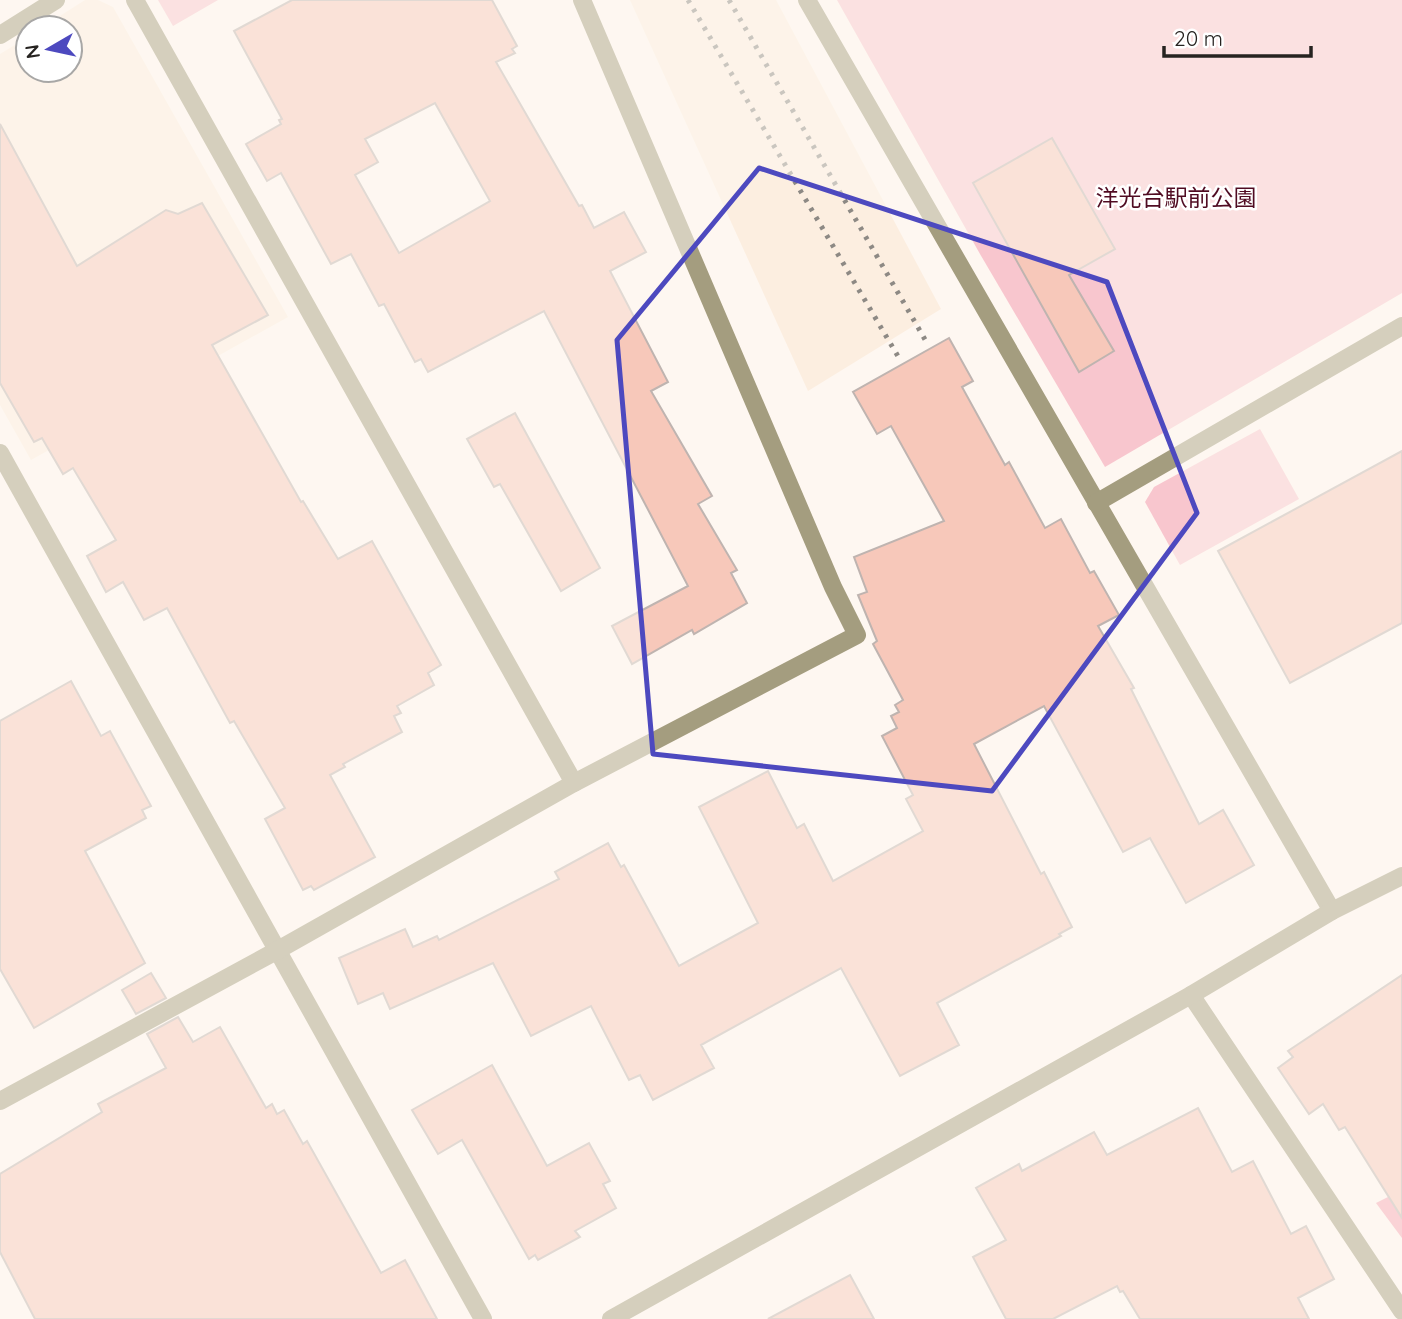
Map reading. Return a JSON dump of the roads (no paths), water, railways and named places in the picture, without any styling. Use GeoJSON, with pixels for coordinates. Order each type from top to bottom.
{"type":"FeatureCollection","features":[{"type":"Feature","properties":{"kind":"street"},"geometry":{"type":"LineString","coordinates":[[0,35],[56,0]]}},
{"type":"Feature","properties":{"kind":"street"},"geometry":{"type":"LineString","coordinates":[[135,0],[574,783]]}},
{"type":"Feature","properties":{"kind":"street"},"geometry":{"type":"LineString","coordinates":[[0,1101],[278,950],[574,783],[857,635],[833,587],[582,0]]}},
{"type":"Feature","properties":{"kind":"street"},"geometry":{"type":"LineString","coordinates":[[807,0],[1332,912]]}},
{"type":"Feature","properties":{"kind":"street"},"geometry":{"type":"LineString","coordinates":[[1096,503],[1402,326]]}},
{"type":"Feature","properties":{"kind":"street"},"geometry":{"type":"LineString","coordinates":[[0,453],[483,1319]]}},
{"type":"Feature","properties":{"kind":"street"},"geometry":{"type":"LineString","coordinates":[[611,1319],[1191,995],[1332,912],[1402,876]]}},
{"type":"Feature","properties":{"kind":"street"},"geometry":{"type":"LineString","coordinates":[[1191,995],[1402,1311]]}},
{"type":"Feature","properties":{"kind":"railway"},"geometry":{"type":"LineString","coordinates":[[688,0],[899,358]]}},
{"type":"Feature","properties":{"kind":"railway"},"geometry":{"type":"LineString","coordinates":[[729,0],[927,343]]}},
{"type":"Feature","properties":{"kind":"park label","name":"洋光台駅前公園"},"geometry":{"type":"Point","coordinates":[1176,197]}}]}
